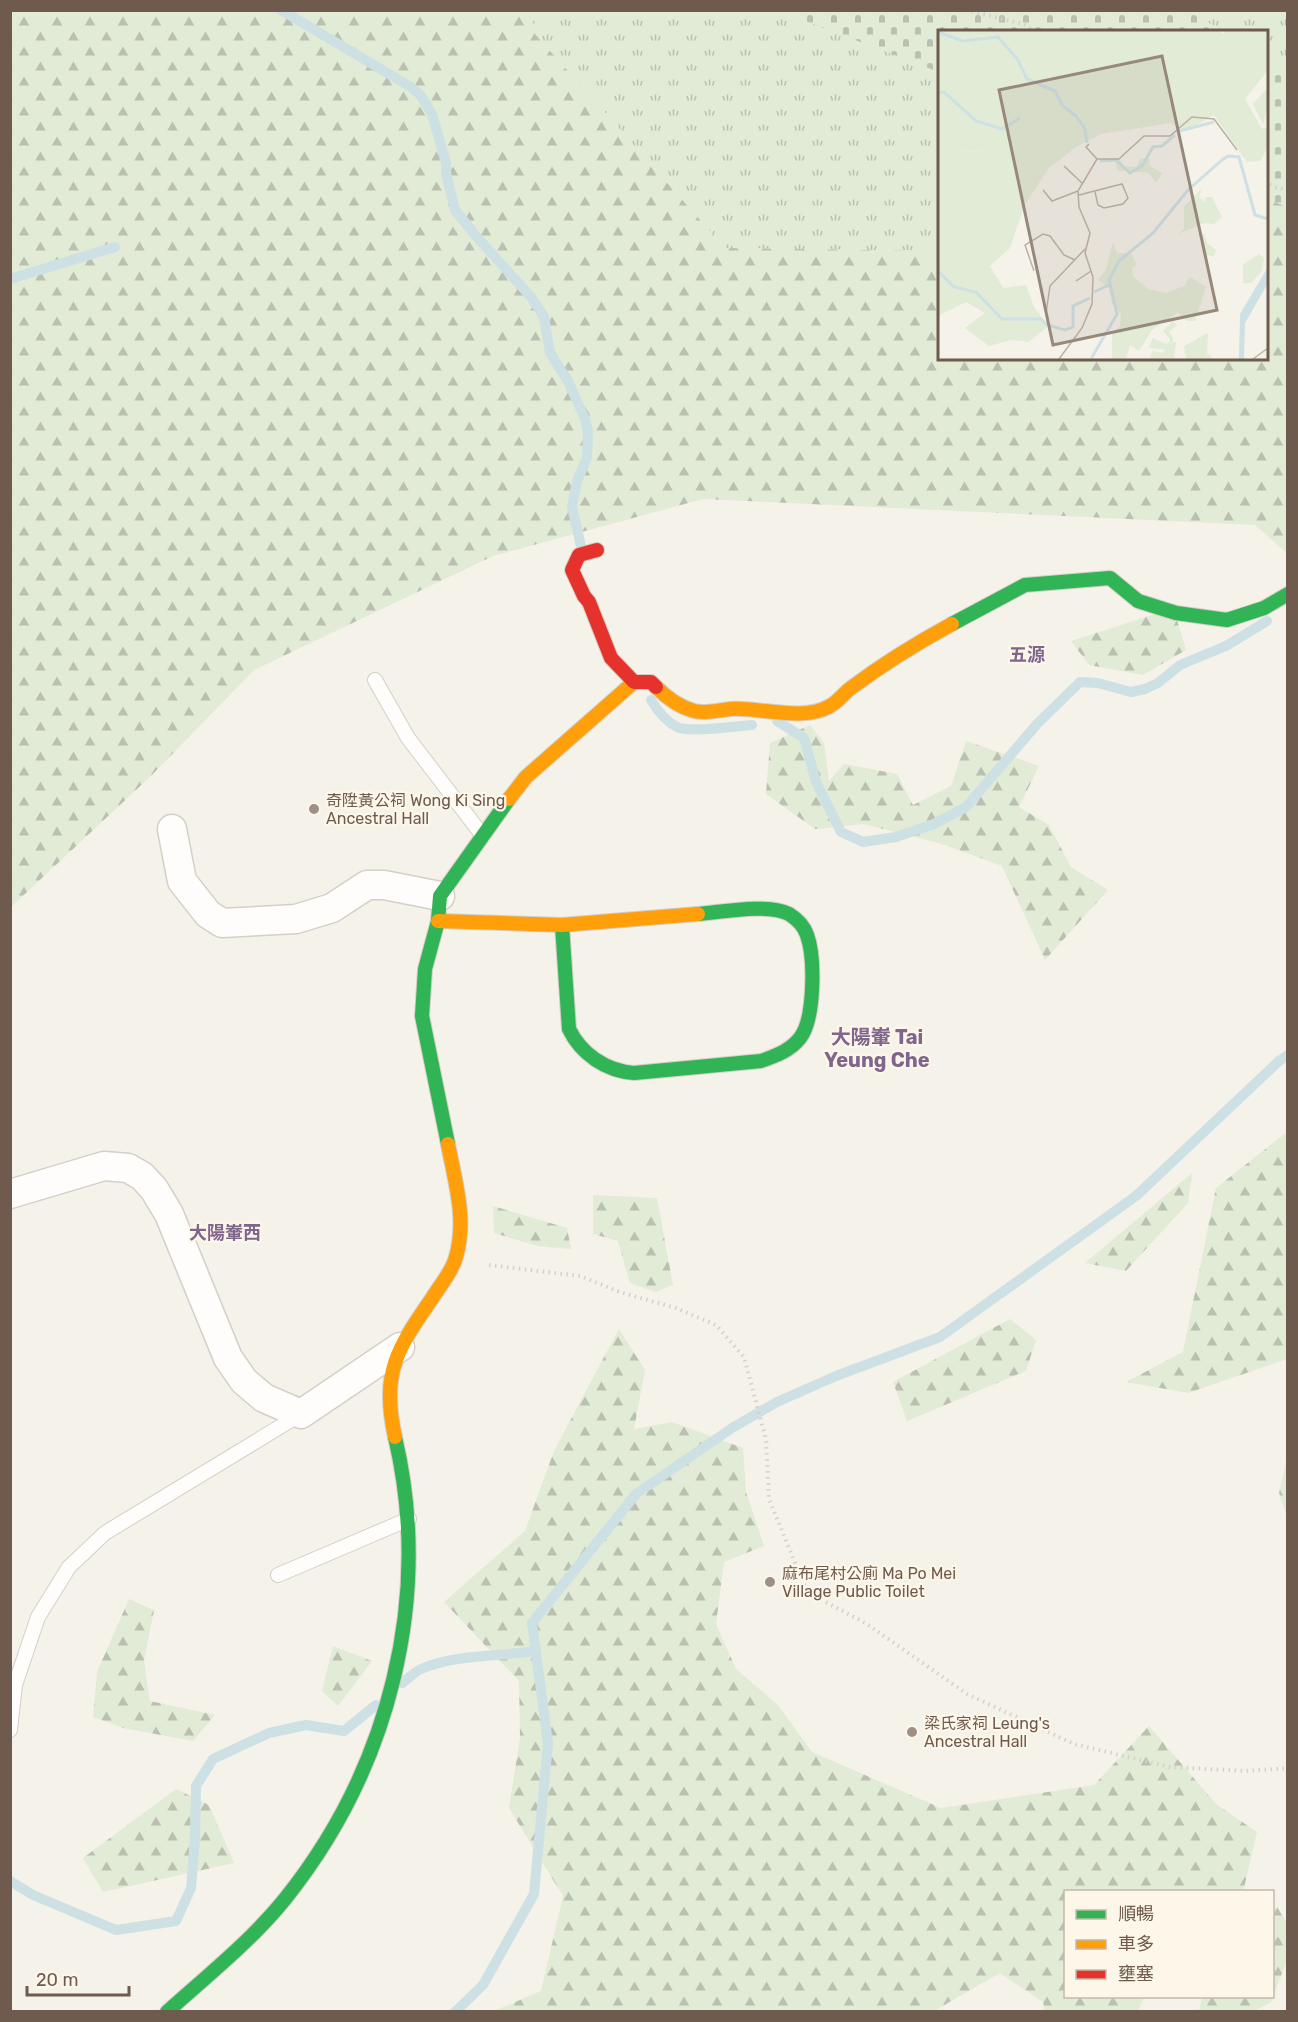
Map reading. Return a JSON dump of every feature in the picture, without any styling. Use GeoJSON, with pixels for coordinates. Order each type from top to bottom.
{"type":"FeatureCollection","features":[{"type":"Feature","properties":{"kind":"street"},"geometry":{"type":"LineString","coordinates":[[597,550],[579,555],[572,570],[589,602],[612,658],[634,682]]}},
{"type":"Feature","properties":{"kind":"street"},"geometry":{"type":"LineString","coordinates":[[167,2012],[244,1943],[284,1900],[325,1844],[362,1776],[389,1704],[405,1625],[409,1574],[409,1518],[404,1478],[388,1398],[390,1377],[400,1347],[453,1266],[461,1230],[460,1211],[422,1016],[425,969],[439,909],[506,801],[526,777],[634,682],[651,682],[666,698],[697,712],[732,709],[814,712],[831,706],[849,689],[917,643],[1025,585],[1110,578],[1138,601],[1176,613],[1227,620],[1264,608],[1287,594]]}},
{"type":"Feature","properties":{"kind":"street"},"geometry":{"type":"LineString","coordinates":[[172,829],[182,881],[208,914],[222,922],[296,919],[332,908],[367,885],[384,885],[439,909],[562,925],[764,909],[783,911],[797,919],[806,931],[810,946],[813,998],[812,1012],[807,1027],[789,1049],[775,1057],[761,1061],[634,1073],[607,1067],[584,1052],[569,1029],[562,925]]}},
{"type":"Feature","properties":{"kind":"street"},"geometry":{"type":"LineString","coordinates":[[10,1194],[104,1166],[128,1168],[142,1176],[154,1188],[169,1214],[228,1358],[244,1381],[264,1398],[301,1414],[400,1347]]}},
{"type":"Feature","properties":{"kind":"lane"},"geometry":{"type":"LineString","coordinates":[[375,680],[408,738],[483,836]]}},
{"type":"Feature","properties":{"kind":"lane"},"geometry":{"type":"LineString","coordinates":[[10,1730],[15,1684],[38,1617],[69,1567],[105,1533],[301,1414]]}},
{"type":"Feature","properties":{"kind":"lane"},"geometry":{"type":"LineString","coordinates":[[278,1575],[409,1518]]}},
{"type":"Feature","properties":{"kind":"path"},"geometry":{"type":"LineString","coordinates":[[966,10],[1027,25],[1032,30]]}},
{"type":"Feature","properties":{"kind":"path"},"geometry":{"type":"LineString","coordinates":[[1268,182],[1274,187],[1287,190]]}},
{"type":"Feature","properties":{"kind":"path"},"geometry":{"type":"LineString","coordinates":[[458,1247],[476,1263],[580,1276],[620,1292],[676,1308],[716,1326],[744,1357],[766,1439],[770,1499],[807,1592],[867,1624],[967,1694],[1074,1744],[1170,1767],[1246,1771],[1287,1768]]}},
{"type":"Feature","properties":{"kind":"green space"},"geometry":{"type":"Polygon","coordinates":[[[11,11],[531,11],[535,34],[725,248],[938,251],[938,360],[1268,360],[1268,166],[1287,159],[1287,553],[1255,525],[703,499],[493,556],[254,670],[151,776],[11,907],[11,11]]]}},
{"type":"Feature","properties":{"kind":"green space"},"geometry":{"type":"Polygon","coordinates":[[[531,11],[1287,11],[1287,159],[1268,166],[1268,30],[938,30],[938,251],[725,248],[535,34],[531,11]]]}},
{"type":"Feature","properties":{"kind":"green space"},"geometry":{"type":"Polygon","coordinates":[[[779,11],[1187,11],[1222,30],[938,30],[938,72],[779,11]]]}},
{"type":"Feature","properties":{"kind":"green space"},"geometry":{"type":"Polygon","coordinates":[[[1268,57],[1287,68],[1287,207],[1268,199],[1268,57]]]}},
{"type":"Feature","properties":{"kind":"green space"},"geometry":{"type":"Polygon","coordinates":[[[1155,614],[1177,620],[1186,650],[1143,675],[1089,665],[1071,641],[1155,614]]]}},
{"type":"Feature","properties":{"kind":"green space"},"geometry":{"type":"Polygon","coordinates":[[[810,725],[824,743],[829,781],[844,764],[897,774],[913,805],[951,786],[966,741],[1039,766],[1019,807],[1049,825],[1071,867],[1108,890],[1045,960],[1002,866],[942,844],[864,824],[815,829],[766,794],[770,743],[810,725]]]}},
{"type":"Feature","properties":{"kind":"green space"},"geometry":{"type":"Polygon","coordinates":[[[1287,1132],[1287,1359],[1188,1393],[1126,1382],[1183,1352],[1216,1188],[1287,1132]]]}},
{"type":"Feature","properties":{"kind":"green space"},"geometry":{"type":"Polygon","coordinates":[[[1192,1173],[1188,1203],[1126,1271],[1085,1263],[1192,1173]]]}},
{"type":"Feature","properties":{"kind":"green space"},"geometry":{"type":"Polygon","coordinates":[[[593,1195],[657,1198],[673,1285],[656,1292],[630,1283],[618,1241],[593,1234],[593,1195]]]}},
{"type":"Feature","properties":{"kind":"green space"},"geometry":{"type":"Polygon","coordinates":[[[493,1206],[567,1228],[571,1249],[538,1246],[494,1233],[493,1206]]]}},
{"type":"Feature","properties":{"kind":"green space"},"geometry":{"type":"Polygon","coordinates":[[[1010,1319],[1036,1340],[1026,1371],[907,1421],[893,1382],[1010,1319]]]}},
{"type":"Feature","properties":{"kind":"green space"},"geometry":{"type":"Polygon","coordinates":[[[619,1329],[645,1370],[634,1429],[672,1422],[743,1448],[746,1492],[764,1546],[724,1562],[716,1624],[736,1669],[778,1705],[812,1752],[941,1808],[1094,1785],[1149,1726],[1216,1804],[1257,1832],[1244,1888],[1241,1890],[1064,1890],[1064,1998],[1144,1998],[1138,2011],[1045,2011],[1043,2002],[1000,1973],[934,2011],[494,2011],[541,1991],[563,1896],[509,1808],[520,1738],[519,1681],[444,1602],[525,1531],[554,1451],[619,1329]]]}},
{"type":"Feature","properties":{"kind":"green space"},"geometry":{"type":"Polygon","coordinates":[[[1287,1458],[1287,1517],[1279,1493],[1287,1458]]]}},
{"type":"Feature","properties":{"kind":"green space"},"geometry":{"type":"Polygon","coordinates":[[[129,1599],[154,1610],[144,1661],[150,1701],[215,1715],[193,1741],[123,1728],[93,1717],[97,1672],[129,1599]]]}},
{"type":"Feature","properties":{"kind":"green space"},"geometry":{"type":"Polygon","coordinates":[[[333,1646],[372,1661],[338,1706],[322,1691],[333,1646]]]}},
{"type":"Feature","properties":{"kind":"green space"},"geometry":{"type":"Polygon","coordinates":[[[176,1789],[209,1805],[234,1863],[103,1892],[83,1858],[176,1789]]]}},
{"type":"Feature","properties":{"kind":"green space"},"geometry":{"type":"Polygon","coordinates":[[[1277,1907],[1287,1923],[1287,1960],[1274,1994],[1274,1909],[1277,1907]]]}},
{"type":"Feature","properties":{"kind":"green space"},"geometry":{"type":"Polygon","coordinates":[[[1202,1998],[1273,1998],[1271,2002],[1254,2011],[1199,2011],[1202,1998]]]}},
{"type":"Feature","properties":{"kind":"waterway"},"geometry":{"type":"LineString","coordinates":[[281,10],[411,87],[421,96],[432,114],[446,163],[446,173],[455,210],[532,298],[544,317],[550,353],[568,381],[585,419],[588,432],[587,458],[577,481],[572,507],[582,551]]}},
{"type":"Feature","properties":{"kind":"waterway"},"geometry":{"type":"LineString","coordinates":[[10,279],[115,247]]}},
{"type":"Feature","properties":{"kind":"waterway"},"geometry":{"type":"LineString","coordinates":[[777,721],[804,738],[816,782],[841,832],[863,842],[896,837],[934,824],[966,807],[1037,724],[1080,682],[1098,683],[1131,692],[1145,689],[1158,683],[1180,665],[1226,646],[1267,621]]}},
{"type":"Feature","properties":{"kind":"waterway"},"geometry":{"type":"LineString","coordinates":[[651,700],[666,719],[683,729],[752,725]]}},
{"type":"Feature","properties":{"kind":"waterway"},"geometry":{"type":"LineString","coordinates":[[455,2012],[483,1985],[534,1894],[548,1743],[532,1623],[636,1494],[732,1428],[777,1402],[836,1376],[940,1337],[1136,1196],[1288,1055]]}},
{"type":"Feature","properties":{"kind":"waterway"},"geometry":{"type":"LineString","coordinates":[[402,1683],[421,1669],[434,1664],[535,1651]]}},
{"type":"Feature","properties":{"kind":"waterway"},"geometry":{"type":"LineString","coordinates":[[10,1881],[33,1895],[116,1930],[176,1921],[191,1888],[196,1786],[213,1759],[269,1733],[306,1725],[344,1731],[376,1705]]}},
{"type":"Feature","properties":{"kind":"traffic: fast"},"geometry":{"type":"LineString","coordinates":[[952,624],[1025,585],[1110,578],[1138,601],[1176,613],[1227,620],[1264,608],[1288,594]]}},
{"type":"Feature","properties":{"kind":"traffic: fast"},"geometry":{"type":"LineString","coordinates":[[448,1144],[422,1016],[425,969],[438,921],[440,896],[509,799]]}},
{"type":"Feature","properties":{"kind":"traffic: fast"},"geometry":{"type":"LineString","coordinates":[[562,925],[569,1029],[580,1046],[595,1060],[614,1069],[634,1073],[761,1061],[787,1050],[796,1043],[805,1029],[811,1003],[810,945],[804,929],[789,914],[769,909],[698,914]]}},
{"type":"Feature","properties":{"kind":"traffic: fast"},"geometry":{"type":"LineString","coordinates":[[167,2012],[243,1944],[285,1899],[321,1848],[351,1795],[376,1738],[393,1680],[404,1620],[408,1559],[405,1498],[395,1437]]}},
{"type":"Feature","properties":{"kind":"traffic: slow"},"geometry":{"type":"LineString","coordinates":[[656,687],[678,705],[699,712],[731,709],[794,713],[819,711],[833,704],[888,662],[952,624]]}},
{"type":"Feature","properties":{"kind":"traffic: slow"},"geometry":{"type":"LineString","coordinates":[[509,799],[526,777],[634,682]]}},
{"type":"Feature","properties":{"kind":"traffic: slow"},"geometry":{"type":"LineString","coordinates":[[438,921],[562,925],[698,914]]}},
{"type":"Feature","properties":{"kind":"traffic: slow"},"geometry":{"type":"LineString","coordinates":[[395,1437],[390,1395],[395,1362],[410,1332],[452,1268],[459,1243],[459,1200],[448,1144]]}},
{"type":"Feature","properties":{"kind":"traffic: jam"},"geometry":{"type":"LineString","coordinates":[[597,550],[579,555],[572,570],[589,602],[611,658],[634,682],[651,682],[656,687]]}},
{"type":"Feature","properties":{"kind":"place","name":"奇陞黃公祠 Wong Ki Sing Ancestral Hall"},"geometry":{"type":"Point","coordinates":[314,809]}},
{"type":"Feature","properties":{"kind":"place","name":"麻布尾村公廁 Ma Po Mei Village Public Toilet"},"geometry":{"type":"Point","coordinates":[770,1582]}},
{"type":"Feature","properties":{"kind":"place","name":"梁氏家祠 Leung's Ancestral Hall"},"geometry":{"type":"Point","coordinates":[912,1732]}},
{"type":"Feature","properties":{"kind":"district","name":"五源"},"geometry":{"type":"Point","coordinates":[1027,655]}},
{"type":"Feature","properties":{"kind":"district","name":"大陽輋 Tai Yeung Che"},"geometry":{"type":"Point","coordinates":[877,1048]}},
{"type":"Feature","properties":{"kind":"district","name":"大陽輋西"},"geometry":{"type":"Point","coordinates":[225,1233]}}]}
